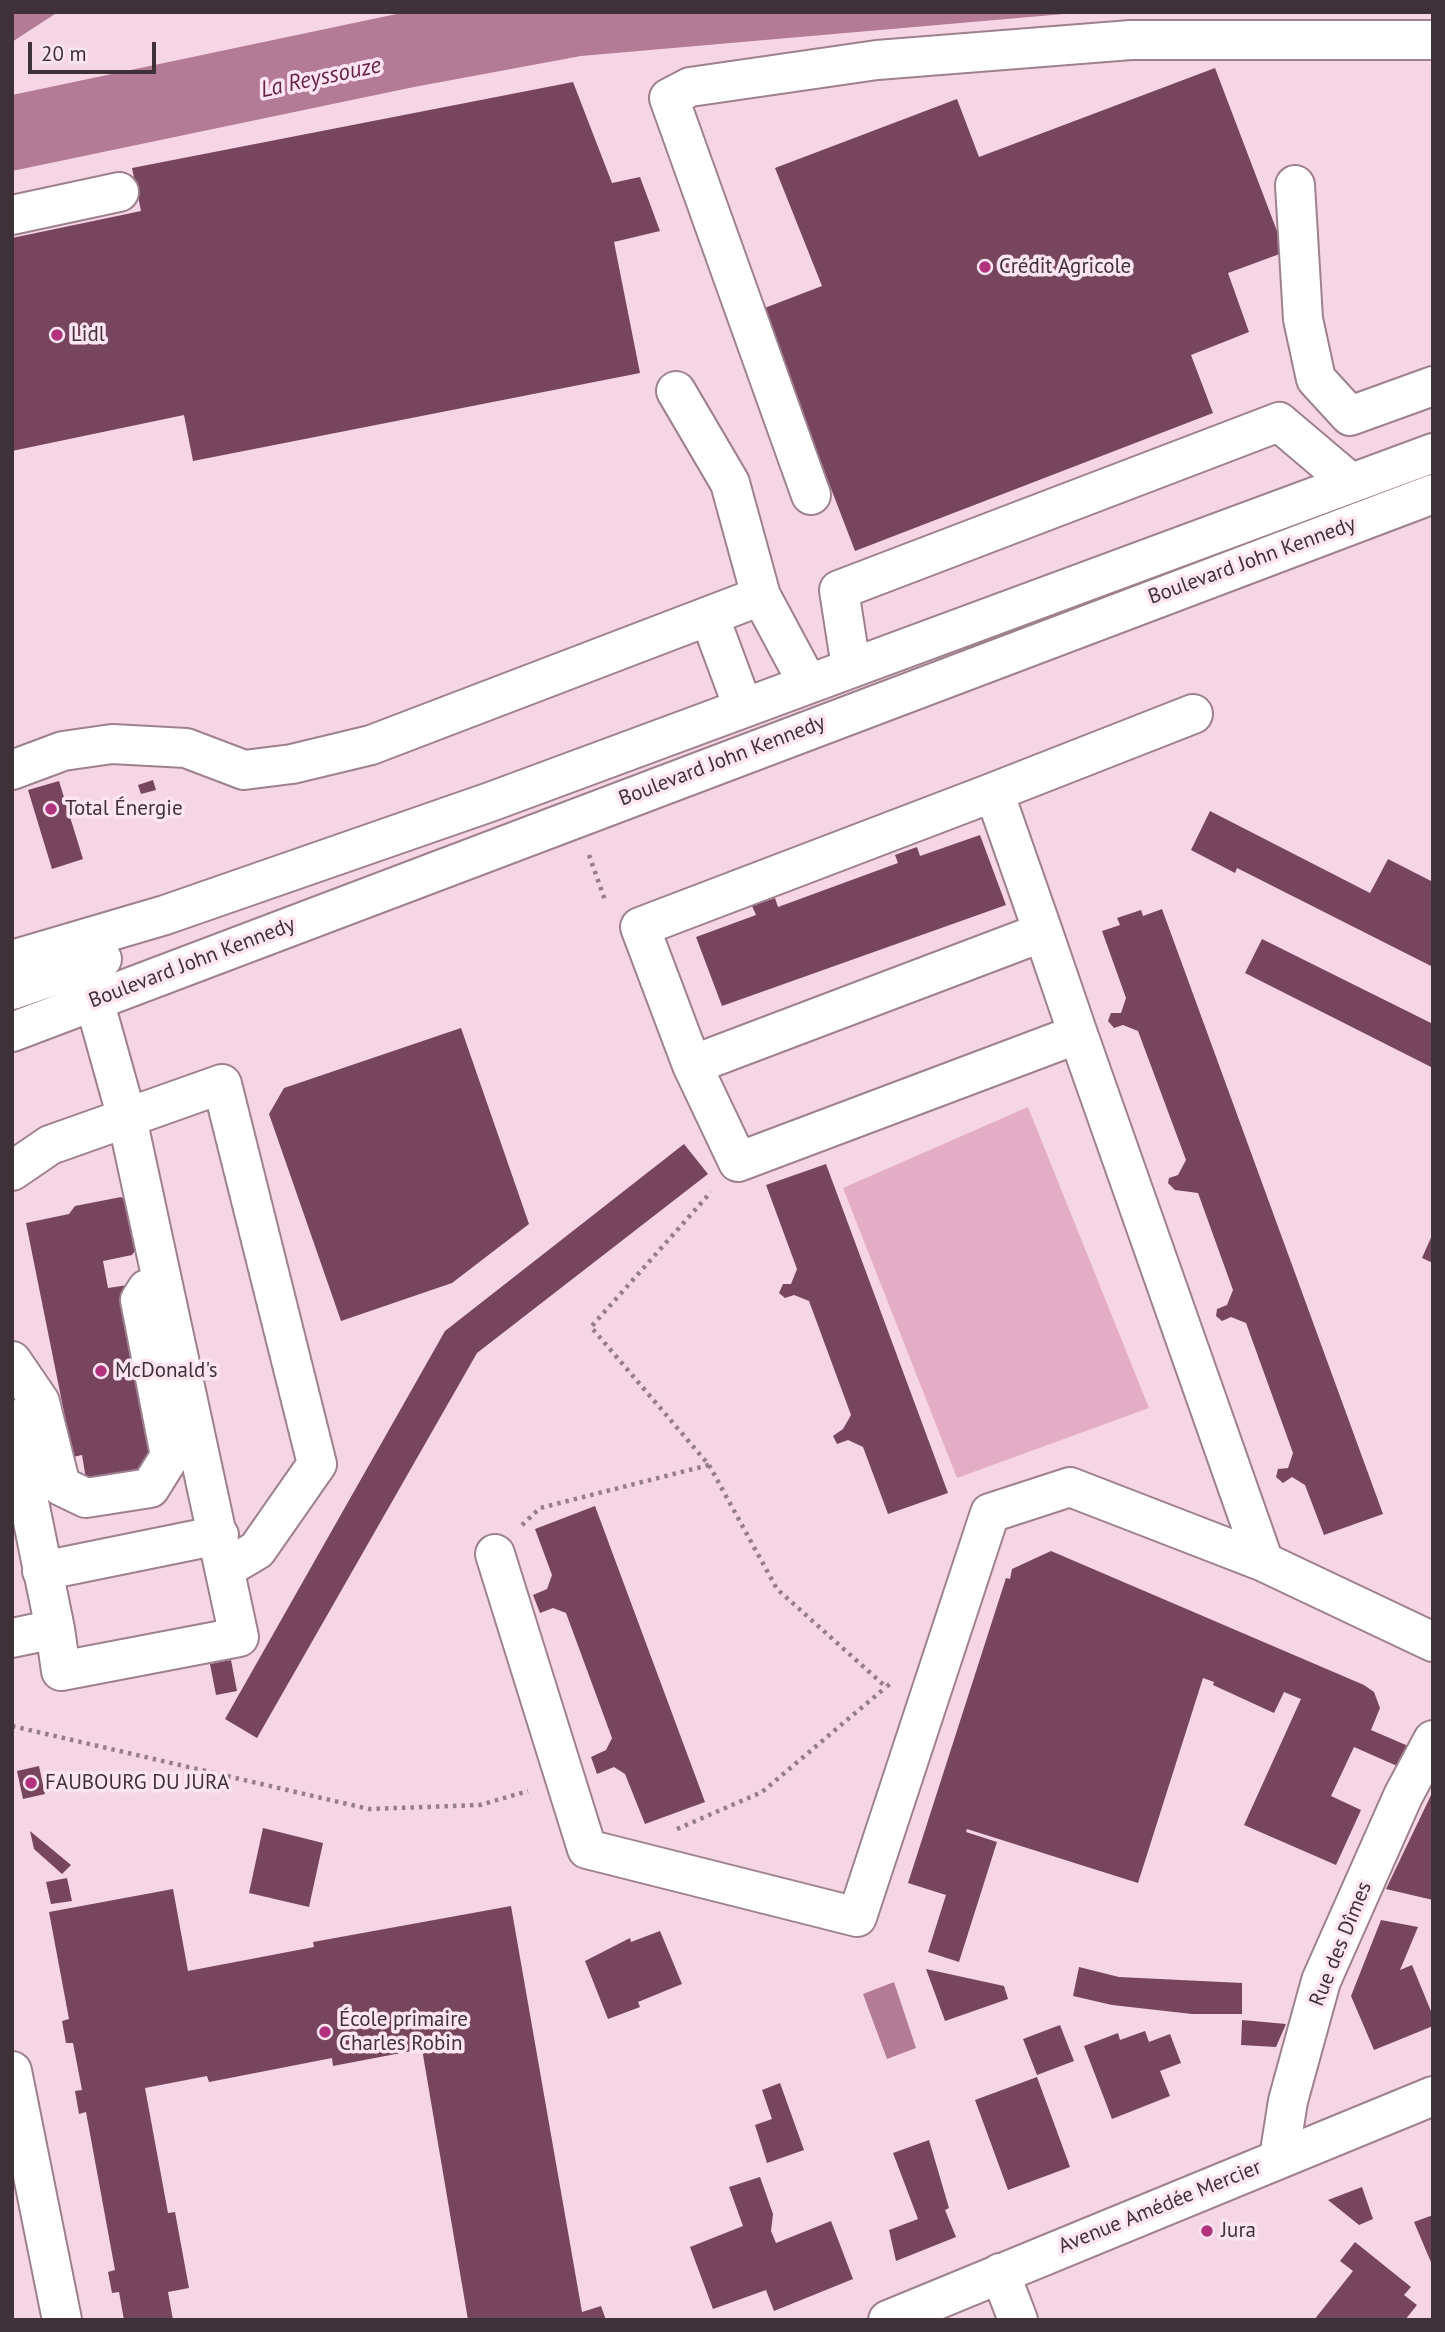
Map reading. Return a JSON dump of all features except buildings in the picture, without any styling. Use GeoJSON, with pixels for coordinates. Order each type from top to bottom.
{"type":"FeatureCollection","features":[{"type":"Feature","properties":{"kind":"main road"},"geometry":{"type":"LineString","coordinates":[[811,495],[669,98],[690,87],[877,60],[1131,40],[1433,40]]}},
{"type":"Feature","properties":{"kind":"main road"},"geometry":{"type":"LineString","coordinates":[[1295,186],[1303,319],[1316,379],[1350,415],[1433,386]]}},
{"type":"Feature","properties":{"kind":"main road"},"geometry":{"type":"LineString","coordinates":[[12,215],[119,192]]}},
{"type":"Feature","properties":{"kind":"main road"},"geometry":{"type":"LineString","coordinates":[[676,391],[730,483],[761,596],[807,682]]}},
{"type":"Feature","properties":{"kind":"main road"},"geometry":{"type":"LineString","coordinates":[[851,667],[839,590],[1279,422],[1351,484]]}},
{"type":"Feature","properties":{"kind":"main road","name":"Boulevard John Kennedy"},"geometry":{"type":"LineString","coordinates":[[14,966],[490,802],[807,682],[1433,453]]}},
{"type":"Feature","properties":{"kind":"main road","name":"Boulevard John Kennedy"},"geometry":{"type":"LineString","coordinates":[[12,1032],[576,816],[1433,494]]}},
{"type":"Feature","properties":{"kind":"main road"},"geometry":{"type":"LineString","coordinates":[[12,770],[63,751],[112,744],[186,748],[244,769],[292,764],[371,745],[710,618],[761,596]]}},
{"type":"Feature","properties":{"kind":"main road"},"geometry":{"type":"LineString","coordinates":[[710,618],[743,706]]}},
{"type":"Feature","properties":{"kind":"main road"},"geometry":{"type":"LineString","coordinates":[[1078,1034],[738,1162],[692,1065],[640,927],[1193,714]]}},
{"type":"Feature","properties":{"kind":"main road"},"geometry":{"type":"LineString","coordinates":[[994,792],[1264,1562]]}},
{"type":"Feature","properties":{"kind":"main road"},"geometry":{"type":"LineString","coordinates":[[692,1065],[1043,932]]}},
{"type":"Feature","properties":{"kind":"main road"},"geometry":{"type":"LineString","coordinates":[[12,1419],[55,1629],[61,1671],[239,1637],[127,1118],[94,1000]]}},
{"type":"Feature","properties":{"kind":"main road"},"geometry":{"type":"LineString","coordinates":[[12,1171],[50,1145],[222,1084],[317,1464],[257,1550],[42,1571]]}},
{"type":"Feature","properties":{"kind":"main road"},"geometry":{"type":"LineString","coordinates":[[12,1361],[40,1402],[61,1486],[86,1498],[150,1488],[170,1456],[140,1300],[160,1269]]}},
{"type":"Feature","properties":{"kind":"main road"},"geometry":{"type":"LineString","coordinates":[[495,1554],[587,1849],[857,1917],[990,1513],[1070,1487],[1264,1562],[1433,1642]]}},
{"type":"Feature","properties":{"kind":"main road"},"geometry":{"type":"LineString","coordinates":[[12,1638],[55,1629]]}},
{"type":"Feature","properties":{"kind":"main road","name":"Rue des Dîmes"},"geometry":{"type":"LineString","coordinates":[[1279,2158],[1288,2101],[1321,1981],[1403,1796],[1433,1740]]}},
{"type":"Feature","properties":{"kind":"main road"},"geometry":{"type":"LineString","coordinates":[[12,2071],[24,2181],[62,2320]]}},
{"type":"Feature","properties":{"kind":"main road","name":"Avenue Amédée Mercier"},"geometry":{"type":"LineString","coordinates":[[888,2320],[1433,2096]]}},
{"type":"Feature","properties":{"kind":"main road"},"geometry":{"type":"LineString","coordinates":[[1000,2273],[1018,2320]]}},
{"type":"Feature","properties":{"kind":"path"},"geometry":{"type":"LineString","coordinates":[[576,816],[612,921],[640,927]]}},
{"type":"Feature","properties":{"kind":"path"},"geometry":{"type":"LineString","coordinates":[[738,1162],[591,1326],[709,1465],[778,1589],[886,1687]]}},
{"type":"Feature","properties":{"kind":"path"},"geometry":{"type":"LineString","coordinates":[[495,1554],[540,1507],[709,1465]]}},
{"type":"Feature","properties":{"kind":"path"},"geometry":{"type":"LineString","coordinates":[[676,1829],[762,1792],[895,1679]]}},
{"type":"Feature","properties":{"kind":"path"},"geometry":{"type":"LineString","coordinates":[[12,1726],[369,1809],[480,1805],[566,1780]]}},
{"type":"Feature","properties":{"kind":"shaded area"},"geometry":{"type":"Polygon","coordinates":[[[1028,1107],[1149,1408],[957,1478],[843,1188],[1028,1107]]]}},
{"type":"Feature","properties":{"kind":"water"},"geometry":{"type":"Polygon","coordinates":[[[12,12],[58,12],[12,42],[12,12]]]}},
{"type":"Feature","properties":{"kind":"water","name":"La Reyssouze"},"geometry":{"type":"Polygon","coordinates":[[[406,12],[1087,12],[581,56],[414,87],[12,171],[12,95],[406,12]]]}},
{"type":"Feature","properties":{"kind":"water"},"geometry":{"type":"Polygon","coordinates":[[[894,1982],[916,2048],[887,2059],[863,1994],[894,1982]]]}},
{"type":"Feature","properties":{"kind":"place","name":"Crédit Agricole"},"geometry":{"type":"Point","coordinates":[985,267]}},
{"type":"Feature","properties":{"kind":"place","name":"Lidl"},"geometry":{"type":"Point","coordinates":[57,335]}},
{"type":"Feature","properties":{"kind":"place","name":"Total Énergie"},"geometry":{"type":"Point","coordinates":[51,809]}},
{"type":"Feature","properties":{"kind":"place","name":"McDonald's"},"geometry":{"type":"Point","coordinates":[101,1371]}},
{"type":"Feature","properties":{"kind":"place","name":"FAUBOURG DU JURA"},"geometry":{"type":"Point","coordinates":[31,1783]}},
{"type":"Feature","properties":{"kind":"place","name":"École primaire Charles Robin"},"geometry":{"type":"Point","coordinates":[325,2032]}},
{"type":"Feature","properties":{"kind":"place","name":"Jura"},"geometry":{"type":"Point","coordinates":[1207,2231]}}]}
